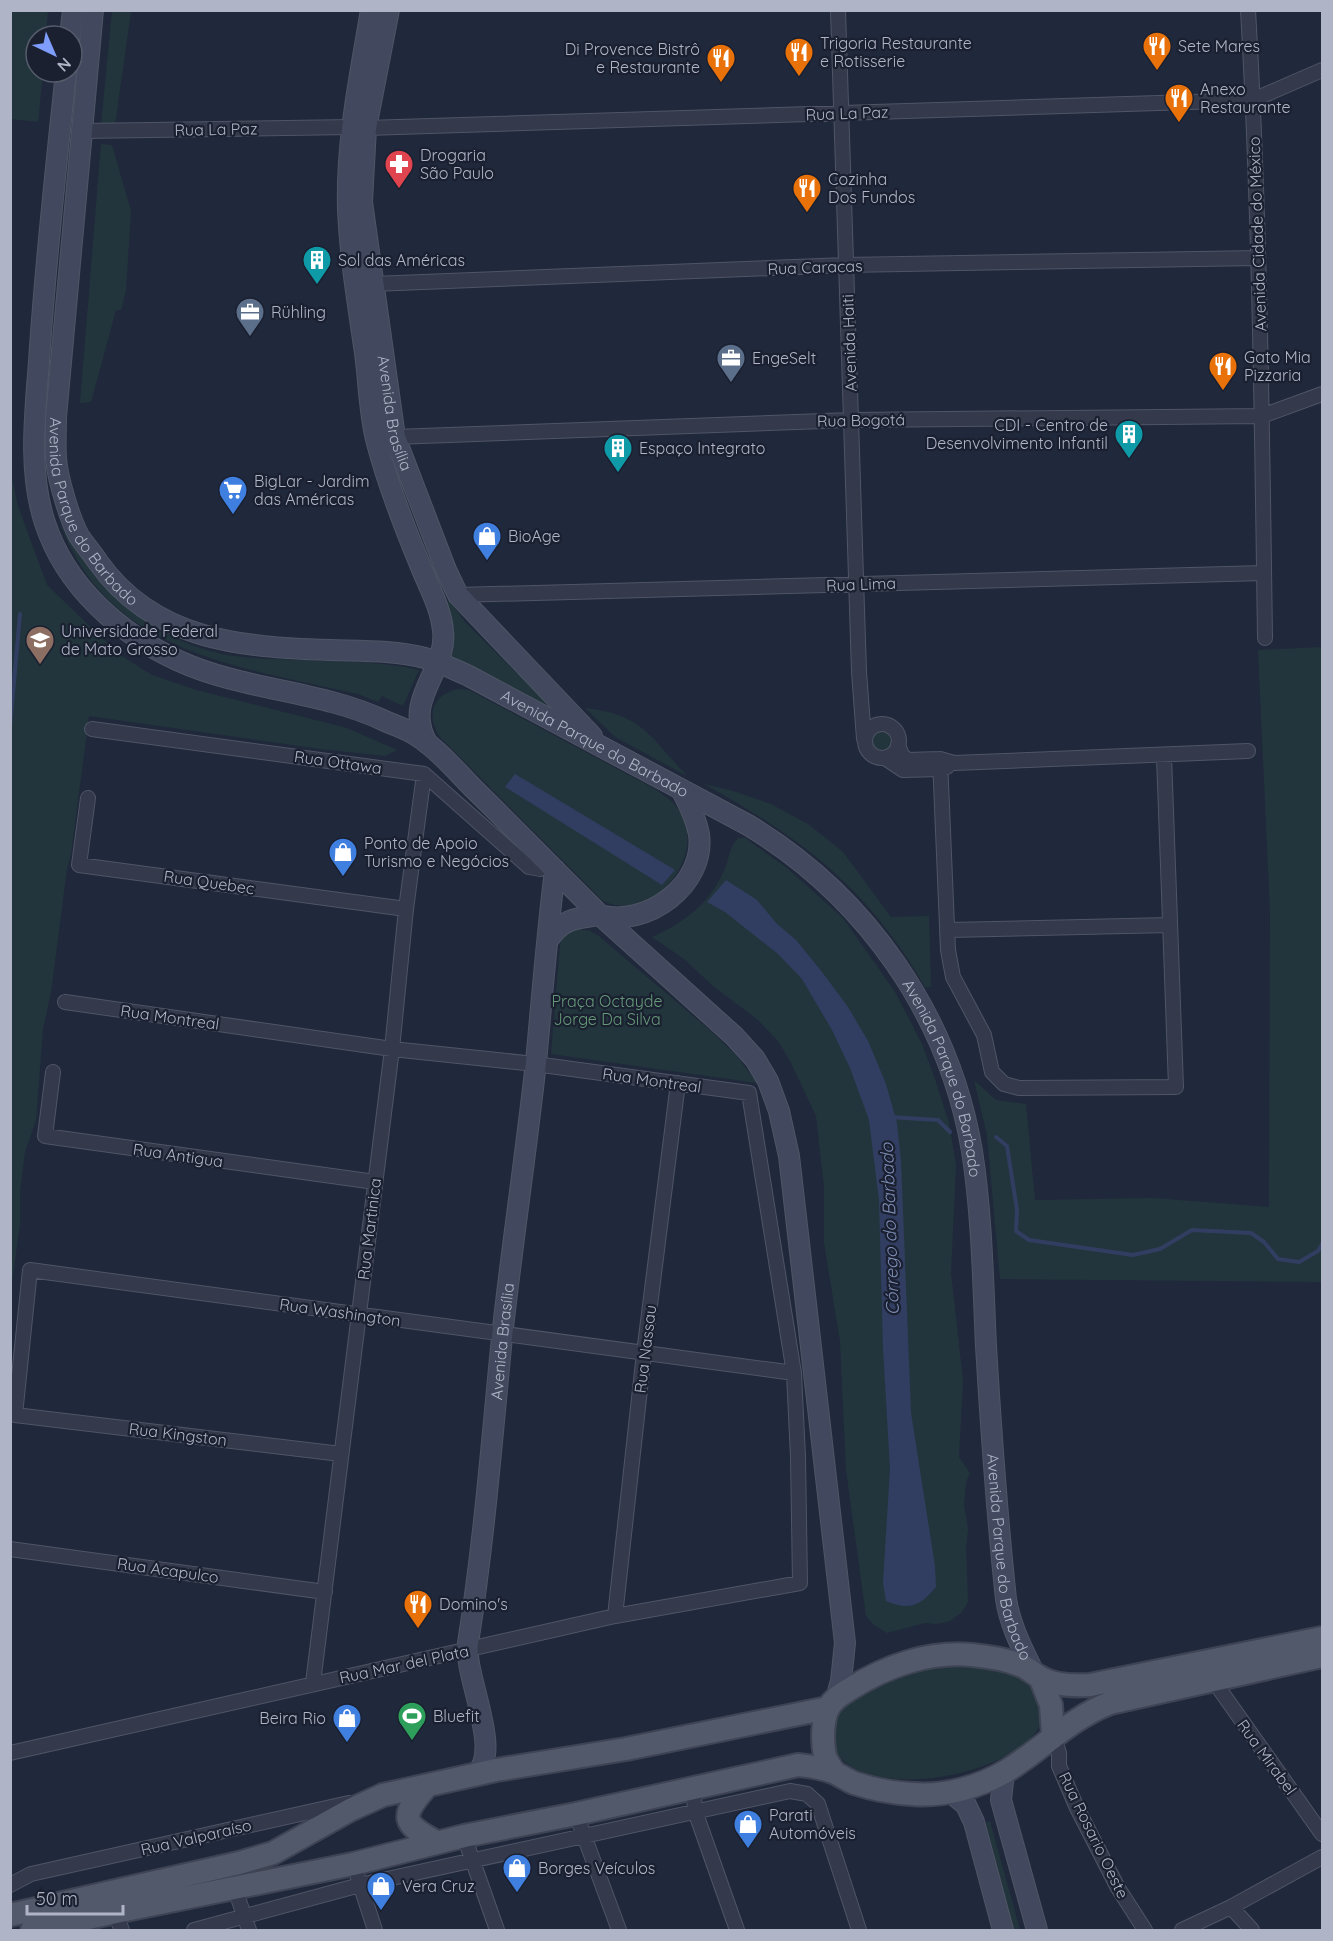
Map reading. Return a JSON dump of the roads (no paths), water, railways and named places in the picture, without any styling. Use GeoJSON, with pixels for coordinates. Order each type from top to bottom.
{"type":"FeatureCollection","features":[{"type":"Feature","properties":{"kind":"main road","name":"Avenida Parque do Barbado"},"geometry":{"type":"LineString","coordinates":[[93,10],[56,417],[56,459],[78,534],[110,579],[129,598],[154,614],[200,634],[219,640],[246,644],[380,651],[410,655],[467,675],[778,843],[807,866],[847,904],[890,954],[930,1018],[953,1077],[972,1151],[980,1233],[997,1506],[1008,1611],[1020,1644],[1037,1674]]}},
{"type":"Feature","properties":{"kind":"main road","name":"Avenida Brasília"},"geometry":{"type":"LineString","coordinates":[[371,10],[371,58]]}},
{"type":"Feature","properties":{"kind":"main road","name":"Avenida Brasília"},"geometry":{"type":"LineString","coordinates":[[388,10],[371,58],[359,127],[362,202],[360,254],[376,440],[398,508],[433,594],[444,632],[438,663],[428,682],[420,710],[419,723],[427,743]]}},
{"type":"Feature","properties":{"kind":"main road","name":"Avenida Parque do Barbado"},"geometry":{"type":"LineString","coordinates":[[65,84],[42,312],[34,446],[39,498],[45,524],[59,555],[99,608],[128,633],[158,651],[183,663],[242,682],[341,704],[410,732],[427,743],[552,867],[734,1035],[755,1059],[768,1081],[779,1111],[789,1156],[845,1643],[841,1681],[832,1703]]}},
{"type":"Feature","properties":{"kind":"main road","name":"Avenida Brasília"},"geometry":{"type":"LineString","coordinates":[[360,254],[373,284],[395,437],[426,521],[458,595],[605,749]]}},
{"type":"Feature","properties":{"kind":"main road"},"geometry":{"type":"LineString","coordinates":[[548,940],[564,922],[640,914],[660,906],[676,893],[695,865],[699,835],[682,791]]}},
{"type":"Feature","properties":{"kind":"main road","name":"Avenida Brasília"},"geometry":{"type":"LineString","coordinates":[[474,1775],[485,1761],[485,1740],[467,1650],[477,1585],[503,1334],[536,1064],[548,940],[552,867]]}},
{"type":"Feature","properties":{"kind":"main road"},"geometry":{"type":"LineString","coordinates":[[10,1915],[239,1863],[273,1853],[350,1810],[383,1795],[516,1767],[626,1749],[832,1703],[882,1671],[914,1660],[937,1656],[970,1655],[1003,1659],[1065,1685],[1090,1685],[1323,1638]]}},
{"type":"Feature","properties":{"kind":"main road"},"geometry":{"type":"LineString","coordinates":[[32,1930],[118,1921],[235,1889],[357,1875],[436,1842],[464,1836],[580,1824],[693,1799],[798,1765],[834,1772],[852,1782],[879,1790],[914,1794],[950,1792],[973,1786],[1006,1771],[1091,1710],[1110,1702],[1323,1656]]}},
{"type":"Feature","properties":{"kind":"main road"},"geometry":{"type":"LineString","coordinates":[[1037,1674],[1051,1705],[1053,1736]]}},
{"type":"Feature","properties":{"kind":"main road"},"geometry":{"type":"LineString","coordinates":[[832,1703],[823,1735],[825,1757],[834,1772]]}},
{"type":"Feature","properties":{"kind":"main road","name":"Avenida Brasília"},"geometry":{"type":"LineString","coordinates":[[485,1740],[499,1760],[516,1767]]}},
{"type":"Feature","properties":{"kind":"main road"},"geometry":{"type":"LineString","coordinates":[[1006,1771],[1001,1800],[1037,1930]]}},
{"type":"Feature","properties":{"kind":"main road"},"geometry":{"type":"LineString","coordinates":[[426,1787],[412,1803],[408,1813],[409,1822],[417,1831],[436,1842]]}},
{"type":"Feature","properties":{"kind":"main road"},"geometry":{"type":"LineString","coordinates":[[950,1792],[966,1805],[974,1822],[1003,1930]]}},
{"type":"Feature","properties":{"kind":"street","name":"Avenida Haiti"},"geometry":{"type":"LineString","coordinates":[[838,10],[856,584],[864,739]]}},
{"type":"Feature","properties":{"kind":"street","name":"Avenida Cidade do México"},"geometry":{"type":"LineString","coordinates":[[1248,10],[1258,258],[1265,638]]}},
{"type":"Feature","properties":{"kind":"street","name":"Rua La Paz"},"geometry":{"type":"LineString","coordinates":[[81,131],[359,127],[1253,100],[1323,70]]}},
{"type":"Feature","properties":{"kind":"street","name":"Rua Caracas"},"geometry":{"type":"LineString","coordinates":[[373,284],[846,265],[1258,258]]}},
{"type":"Feature","properties":{"kind":"street","name":"Rua Bogotá"},"geometry":{"type":"LineString","coordinates":[[395,437],[851,420],[1262,416],[1323,394]]}},
{"type":"Feature","properties":{"kind":"street","name":"Rua Lima"},"geometry":{"type":"LineString","coordinates":[[458,595],[1264,573]]}},
{"type":"Feature","properties":{"kind":"street"},"geometry":{"type":"LineString","coordinates":[[861,712],[878,725]]}},
{"type":"Feature","properties":{"kind":"street"},"geometry":{"type":"LineString","coordinates":[[885,758],[893,754],[899,740],[896,731],[888,725],[878,725],[869,730],[864,739],[869,754],[885,758],[903,770],[954,763],[1248,751]]}},
{"type":"Feature","properties":{"kind":"street","name":"Rua Ottawa"},"geometry":{"type":"LineString","coordinates":[[92,729],[424,774]]}},
{"type":"Feature","properties":{"kind":"street"},"geometry":{"type":"LineString","coordinates":[[898,745],[902,755],[908,760],[940,764]]}},
{"type":"Feature","properties":{"kind":"street"},"geometry":{"type":"LineString","coordinates":[[940,764],[948,950],[952,977],[984,1035],[992,1072],[1004,1084],[1018,1088],[1176,1086],[1164,756]]}},
{"type":"Feature","properties":{"kind":"street"},"geometry":{"type":"LineString","coordinates":[[424,774],[529,867],[540,869],[552,867]]}},
{"type":"Feature","properties":{"kind":"street","name":"Rua Martinica"},"geometry":{"type":"LineString","coordinates":[[314,1683],[424,774]]}},
{"type":"Feature","properties":{"kind":"street","name":"Rua Quebec"},"geometry":{"type":"LineString","coordinates":[[88,798],[79,865],[406,909]]}},
{"type":"Feature","properties":{"kind":"street"},"geometry":{"type":"LineString","coordinates":[[948,930],[1170,925]]}},
{"type":"Feature","properties":{"kind":"street","name":"Rua Montreal"},"geometry":{"type":"LineString","coordinates":[[65,1002],[392,1049],[536,1064],[749,1093],[794,1373],[800,1583]]}},
{"type":"Feature","properties":{"kind":"street","name":"Rua Antigua"},"geometry":{"type":"LineString","coordinates":[[52,1072],[45,1136],[375,1182]]}},
{"type":"Feature","properties":{"kind":"street","name":"Rua Nassau"},"geometry":{"type":"LineString","coordinates":[[615,1616],[644,1353],[678,1083]]}},
{"type":"Feature","properties":{"kind":"street","name":"Rua Washington"},"geometry":{"type":"LineString","coordinates":[[15,1415],[30,1270],[794,1373]]}},
{"type":"Feature","properties":{"kind":"street","name":"Rua Kingston"},"geometry":{"type":"LineString","coordinates":[[15,1415],[341,1454]]}},
{"type":"Feature","properties":{"kind":"street","name":"Rua Acapulco"},"geometry":{"type":"LineString","coordinates":[[10,1548],[325,1592]]}},
{"type":"Feature","properties":{"kind":"street","name":"Rua Mar del Plata"},"geometry":{"type":"LineString","coordinates":[[10,1753],[615,1616],[800,1583]]}},
{"type":"Feature","properties":{"kind":"street","name":"Rua Mirabel"},"geometry":{"type":"LineString","coordinates":[[1213,1680],[1323,1834]]}},
{"type":"Feature","properties":{"kind":"street","name":"Rua Rosario Oeste"},"geometry":{"type":"LineString","coordinates":[[1053,1736],[1056,1738],[1062,1773],[1077,1808],[1118,1888],[1145,1930]]}},
{"type":"Feature","properties":{"kind":"street"},"geometry":{"type":"LineString","coordinates":[[737,1930],[693,1799],[790,1791],[807,1794],[818,1804],[859,1930]]}},
{"type":"Feature","properties":{"kind":"street","name":"Rua Valparaíso"},"geometry":{"type":"LineString","coordinates":[[10,1885],[31,1874],[383,1795]]}},
{"type":"Feature","properties":{"kind":"street"},"geometry":{"type":"LineString","coordinates":[[194,1930],[243,1917],[357,1875],[473,1859],[580,1824],[619,1930]]}},
{"type":"Feature","properties":{"kind":"street"},"geometry":{"type":"LineString","coordinates":[[464,1836],[497,1930]]}},
{"type":"Feature","properties":{"kind":"street"},"geometry":{"type":"LineString","coordinates":[[1182,1930],[1231,1907],[1323,1857]]}},
{"type":"Feature","properties":{"kind":"street"},"geometry":{"type":"LineString","coordinates":[[357,1875],[375,1930]]}},
{"type":"Feature","properties":{"kind":"street"},"geometry":{"type":"LineString","coordinates":[[235,1889],[249,1930]]}},
{"type":"Feature","properties":{"kind":"street"},"geometry":{"type":"LineString","coordinates":[[1231,1907],[1252,1930]]}},
{"type":"Feature","properties":{"kind":"water"},"geometry":{"type":"Polygon","coordinates":[[[515,774],[675,870],[662,885],[505,787],[515,774]]]}},
{"type":"Feature","properties":{"kind":"water","name":"Córrego do Barbado"},"geometry":{"type":"Polygon","coordinates":[[[726,880],[757,900],[777,924],[796,940],[848,1007],[868,1041],[886,1084],[897,1123],[901,1161],[911,1413],[935,1566],[936,1587],[925,1599],[914,1605],[902,1606],[886,1601],[883,1583],[890,1469],[883,1348],[879,1200],[869,1120],[850,1068],[832,1030],[802,979],[778,954],[725,912],[707,902],[726,880]]]}},
{"type":"Feature","properties":{"kind":"waterway"},"geometry":{"type":"LineString","coordinates":[[10,727],[20,614]]}},
{"type":"Feature","properties":{"kind":"waterway"},"geometry":{"type":"LineString","coordinates":[[890,1117],[938,1120],[950,1132]]}},
{"type":"Feature","properties":{"kind":"waterway"},"geometry":{"type":"LineString","coordinates":[[996,1137],[1007,1146],[1017,1210],[1016,1231],[1029,1240],[1133,1255],[1160,1249],[1192,1230],[1251,1233],[1264,1242],[1278,1259],[1299,1262],[1318,1251],[1322,1244]]}},
{"type":"Feature","properties":{"kind":"place","name":"Sete Mares"},"geometry":{"type":"Point","coordinates":[1157,72]}},
{"type":"Feature","properties":{"kind":"place","name":"Trigoria Restaurante e Rotisserie"},"geometry":{"type":"Point","coordinates":[799,78]}},
{"type":"Feature","properties":{"kind":"place","name":"Di Provence Bistrô e Restaurante"},"geometry":{"type":"Point","coordinates":[721,84]}},
{"type":"Feature","properties":{"kind":"place","name":"Anexo Restaurante"},"geometry":{"type":"Point","coordinates":[1179,124]}},
{"type":"Feature","properties":{"kind":"place","name":"Drogaria São Paulo"},"geometry":{"type":"Point","coordinates":[399,190]}},
{"type":"Feature","properties":{"kind":"place","name":"Cozinha Dos Fundos"},"geometry":{"type":"Point","coordinates":[807,214]}},
{"type":"Feature","properties":{"kind":"place","name":"Sol das Américas"},"geometry":{"type":"Point","coordinates":[317,286]}},
{"type":"Feature","properties":{"kind":"place","name":"Rühling"},"geometry":{"type":"Point","coordinates":[250,338]}},
{"type":"Feature","properties":{"kind":"place","name":"EngeSelt"},"geometry":{"type":"Point","coordinates":[731,384]}},
{"type":"Feature","properties":{"kind":"place","name":"Gato Mia Pizzaria"},"geometry":{"type":"Point","coordinates":[1223,392]}},
{"type":"Feature","properties":{"kind":"place","name":"CDI - Centro de Desenvolvimento Infantil"},"geometry":{"type":"Point","coordinates":[1129,460]}},
{"type":"Feature","properties":{"kind":"place","name":"Espaço Integrato"},"geometry":{"type":"Point","coordinates":[618,474]}},
{"type":"Feature","properties":{"kind":"place","name":"BigLar - Jardim das Américas"},"geometry":{"type":"Point","coordinates":[233,516]}},
{"type":"Feature","properties":{"kind":"place","name":"BioAge"},"geometry":{"type":"Point","coordinates":[487,562]}},
{"type":"Feature","properties":{"kind":"place","name":"Universidade Federal de Mato Grosso"},"geometry":{"type":"Point","coordinates":[40,666]}},
{"type":"Feature","properties":{"kind":"place","name":"Ponto de Apoio Turismo e Negócios"},"geometry":{"type":"Point","coordinates":[343,878]}},
{"type":"Feature","properties":{"kind":"place","name":"Domino's"},"geometry":{"type":"Point","coordinates":[418,1630]}},
{"type":"Feature","properties":{"kind":"place","name":"Bluefit"},"geometry":{"type":"Point","coordinates":[412,1742]}},
{"type":"Feature","properties":{"kind":"place","name":"Beira Rio"},"geometry":{"type":"Point","coordinates":[347,1744]}},
{"type":"Feature","properties":{"kind":"place","name":"Parati Automóveis"},"geometry":{"type":"Point","coordinates":[748,1850]}},
{"type":"Feature","properties":{"kind":"place","name":"Borges Veículos"},"geometry":{"type":"Point","coordinates":[517,1894]}},
{"type":"Feature","properties":{"kind":"place","name":"Vera Cruz"},"geometry":{"type":"Point","coordinates":[381,1912]}},
{"type":"Feature","properties":{"kind":"park label","name":"Praça Octayde Jorge Da Silva"},"geometry":{"type":"Point","coordinates":[607,1010]}}]}
